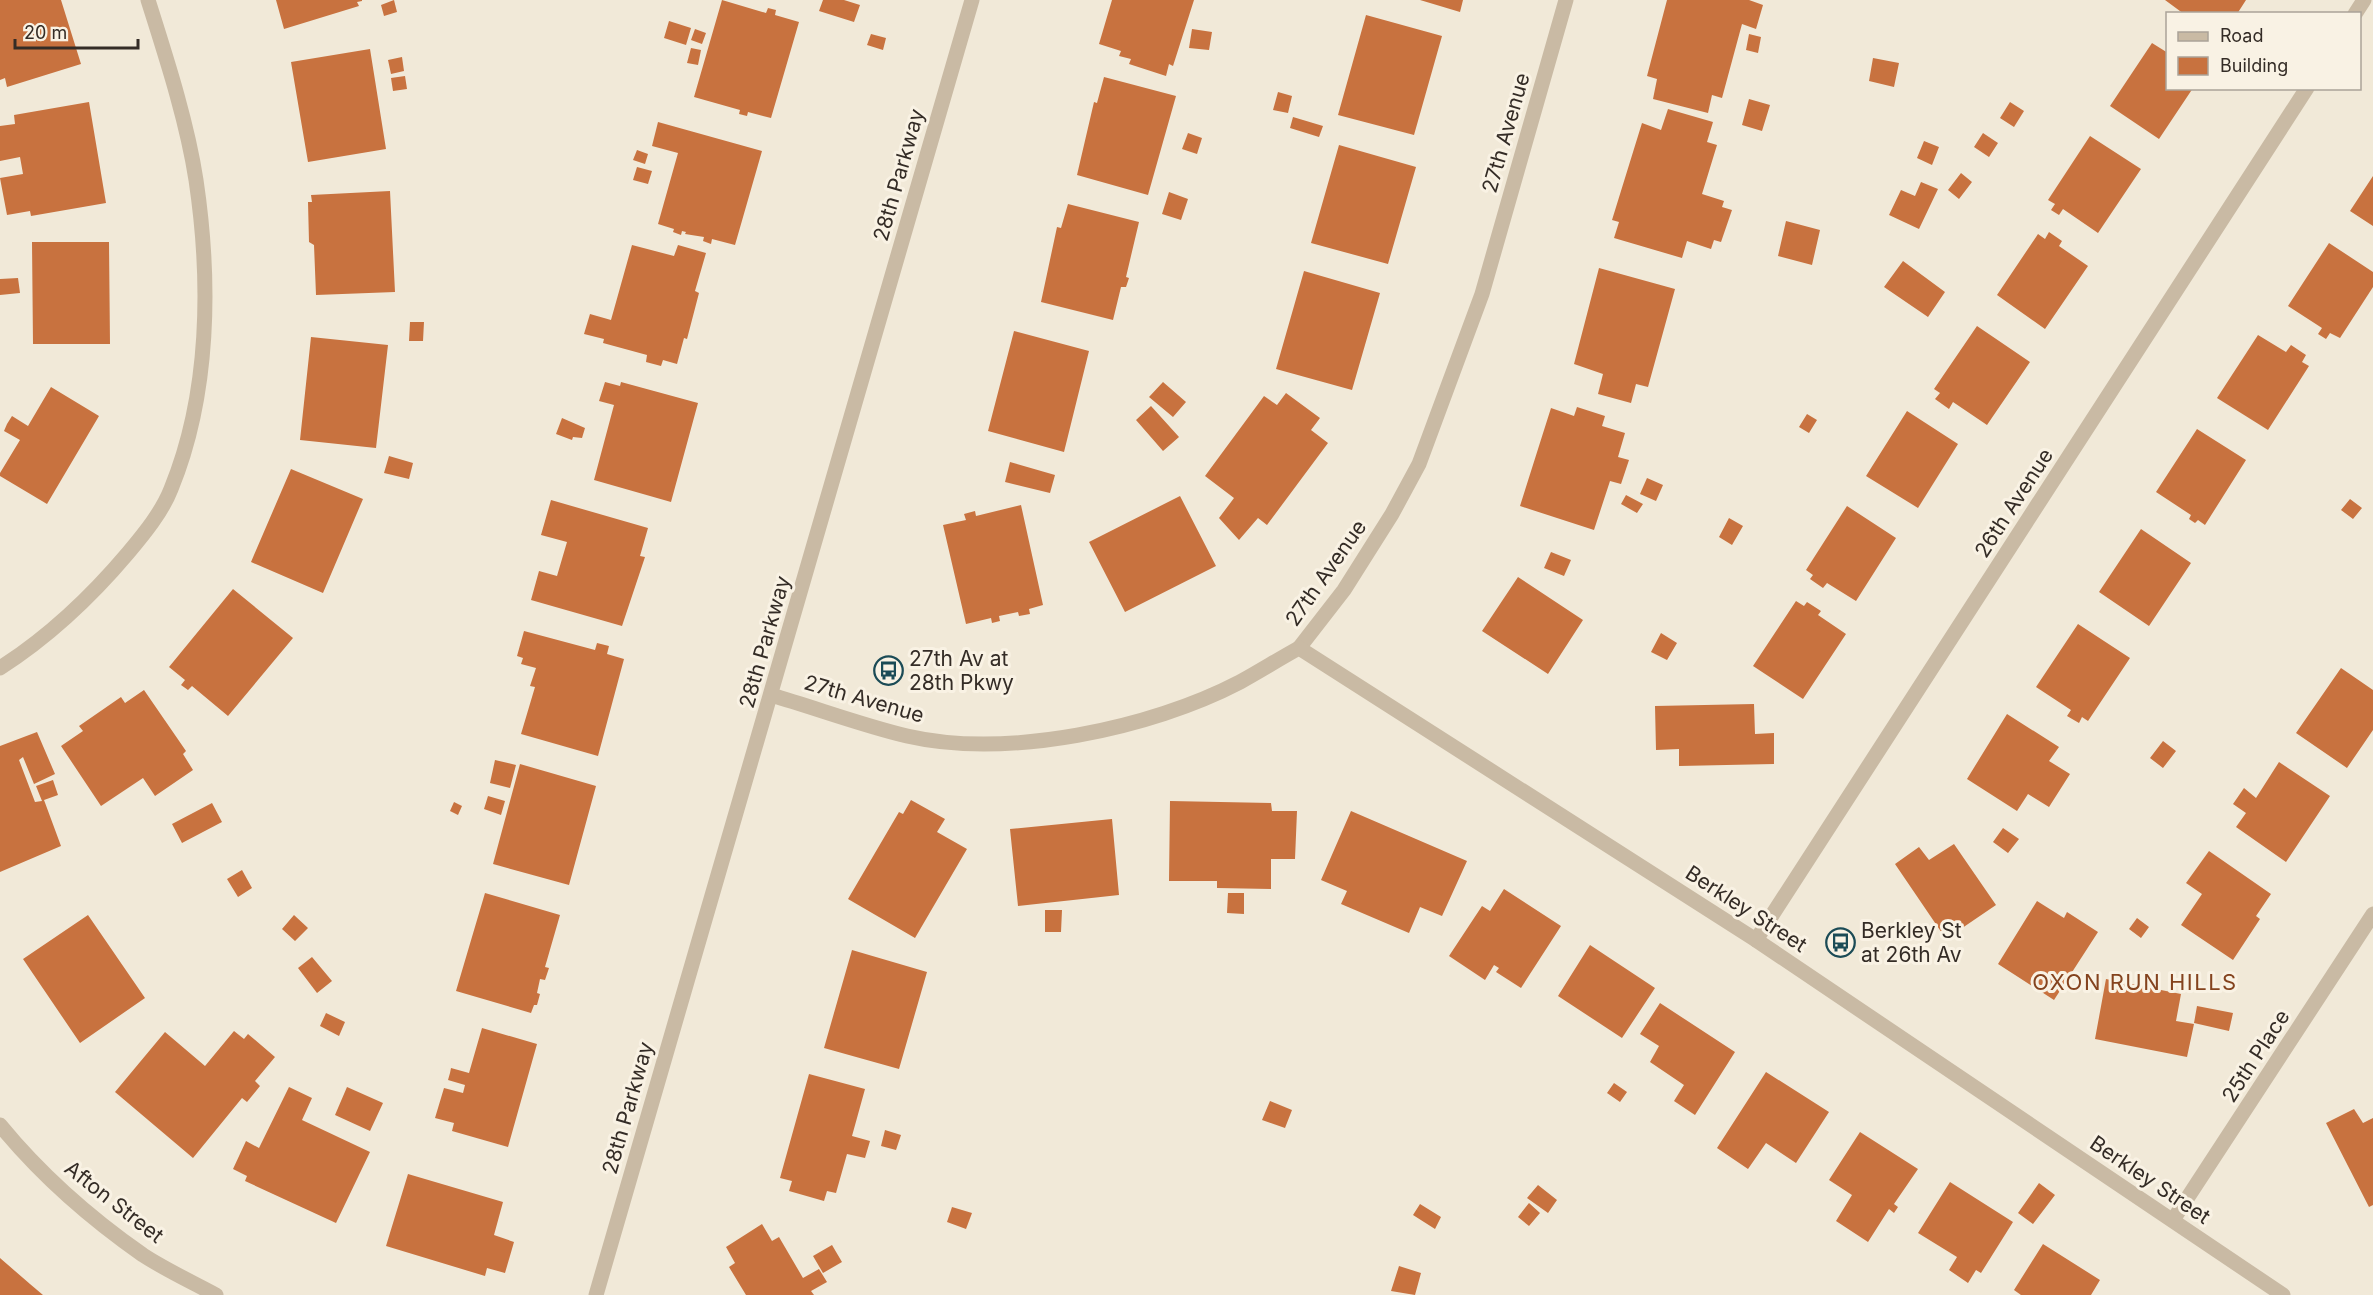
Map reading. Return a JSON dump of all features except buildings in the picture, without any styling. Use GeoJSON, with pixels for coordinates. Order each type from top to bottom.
{"type":"FeatureCollection","features":[{"type":"Feature","properties":{"kind":"street"},"geometry":{"type":"LineString","coordinates":[[0,668],[27,651],[70,615],[94,592],[145,532],[170,491],[189,435],[199,382],[203,321],[202,245],[196,179],[171,72],[148,0]]}},
{"type":"Feature","properties":{"kind":"street","name":"28th Parkway"},"geometry":{"type":"LineString","coordinates":[[596,1295],[671,1030],[771,695],[972,0]]}},
{"type":"Feature","properties":{"kind":"street","name":"27th Avenue"},"geometry":{"type":"LineString","coordinates":[[771,695],[908,736],[983,744],[1028,742],[1074,737],[1127,724],[1184,706],[1238,683],[1299,648],[1344,590],[1392,513],[1419,464],[1482,294],[1566,0]]}},
{"type":"Feature","properties":{"kind":"street","name":"26th Avenue"},"geometry":{"type":"LineString","coordinates":[[1756,940],[2306,90]]}},
{"type":"Feature","properties":{"kind":"street","name":"Berkley Street"},"geometry":{"type":"LineString","coordinates":[[1299,648],[1756,940],[2283,1295]]}},
{"type":"Feature","properties":{"kind":"street","name":"25th Place"},"geometry":{"type":"LineString","coordinates":[[2173,1220],[2373,914]]}},
{"type":"Feature","properties":{"kind":"street","name":"Afton Street"},"geometry":{"type":"LineString","coordinates":[[0,1125],[26,1157],[84,1210],[145,1256],[216,1295]]}},
{"type":"Feature","properties":{"kind":"place","name":"27th Av at 28th Pkwy"},"geometry":{"type":"Point","coordinates":[888,671]}},
{"type":"Feature","properties":{"kind":"place","name":"Berkley St at 26th Av"},"geometry":{"type":"Point","coordinates":[1840,943]}},
{"type":"Feature","properties":{"kind":"district","name":"OXON RUN HILLS"},"geometry":{"type":"Point","coordinates":[2135,982]}}]}
